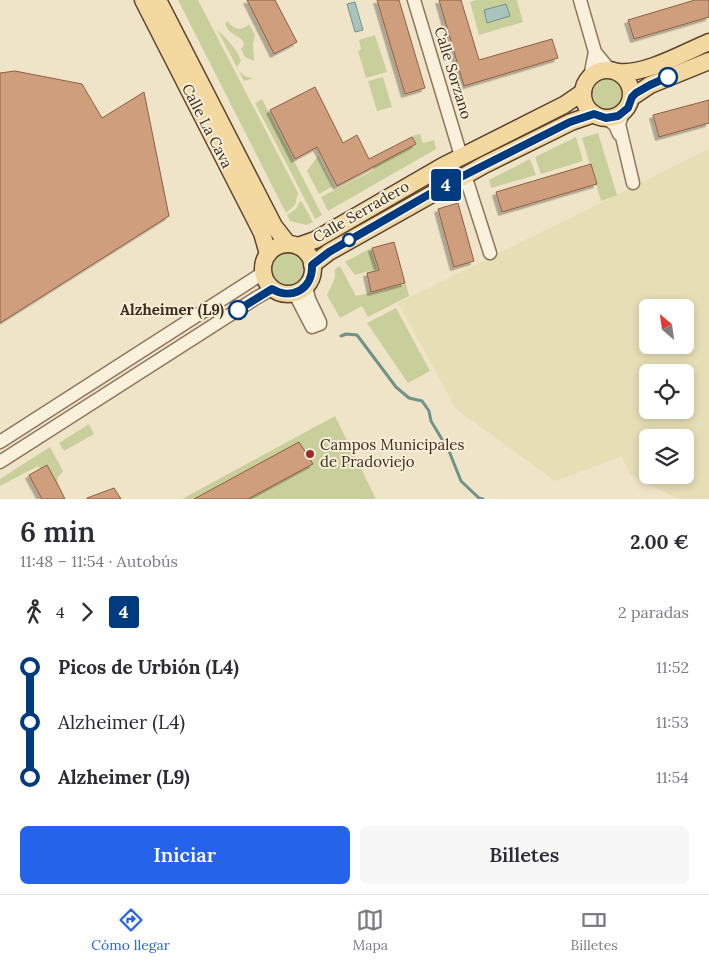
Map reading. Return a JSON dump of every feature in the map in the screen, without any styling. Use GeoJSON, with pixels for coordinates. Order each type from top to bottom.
{"type":"FeatureCollection","features":[{"type":"Feature","properties":{"kind":"main road","name":"Calle La Cava"},"geometry":{"type":"LineString","coordinates":[[143,0],[262,233],[268,254]]}},
{"type":"Feature","properties":{"kind":"main road","name":"Calle La Cava"},"geometry":{"type":"LineString","coordinates":[[158,0],[274,226],[293,245]]}},
{"type":"Feature","properties":{"kind":"main road"},"geometry":{"type":"LineString","coordinates":[[614,71],[629,82],[632,97],[628,108],[618,116],[600,116],[586,105],[583,92],[590,77],[603,70],[626,72],[643,70],[709,42]]}},
{"type":"Feature","properties":{"kind":"main road"},"geometry":{"type":"LineString","coordinates":[[632,97],[650,85],[709,61]]}},
{"type":"Feature","properties":{"kind":"main road","name":"Calle Serradero"},"geometry":{"type":"LineString","coordinates":[[293,245],[315,240],[461,156],[564,104],[583,92]]}},
{"type":"Feature","properties":{"kind":"main road","name":"Calle Serradero"},"geometry":{"type":"LineString","coordinates":[[312,265],[329,252],[465,174],[570,122],[600,116]]}},
{"type":"Feature","properties":{"kind":"main road"},"geometry":{"type":"LineString","coordinates":[[293,245],[307,254],[312,265],[310,279],[299,290],[282,293],[272,289],[266,282],[263,273],[264,263],[268,254],[277,247],[293,245]]}},
{"type":"Feature","properties":{"kind":"street","name":"Calle Sorzano"},"geometry":{"type":"LineString","coordinates":[[414,0],[461,156]]}},
{"type":"Feature","properties":{"kind":"street"},"geometry":{"type":"LineString","coordinates":[[580,0],[596,52],[614,71]]}},
{"type":"Feature","properties":{"kind":"street"},"geometry":{"type":"LineString","coordinates":[[590,77],[596,52]]}},
{"type":"Feature","properties":{"kind":"street"},"geometry":{"type":"LineString","coordinates":[[623,113],[619,124],[633,183]]}},
{"type":"Feature","properties":{"kind":"street"},"geometry":{"type":"LineString","coordinates":[[600,116],[615,125],[622,140]]}},
{"type":"Feature","properties":{"kind":"street"},"geometry":{"type":"LineString","coordinates":[[465,174],[490,252]]}},
{"type":"Feature","properties":{"kind":"street"},"geometry":{"type":"LineString","coordinates":[[0,442],[263,273]]}},
{"type":"Feature","properties":{"kind":"street"},"geometry":{"type":"LineString","coordinates":[[0,462],[272,289]]}},
{"type":"Feature","properties":{"kind":"shaded area"},"geometry":{"type":"Polygon","coordinates":[[[709,149],[709,499],[678,499],[649,484],[694,484],[694,429],[639,429],[639,479],[629,474],[622,456],[555,481],[456,409],[398,303],[709,149]]]}},
{"type":"Feature","properties":{"kind":"green space"},"geometry":{"type":"Polygon","coordinates":[[[178,0],[198,0],[298,193],[295,205],[286,213],[178,0]]]}},
{"type":"Feature","properties":{"kind":"green space"},"geometry":{"type":"Polygon","coordinates":[[[476,0],[517,0],[523,22],[479,35],[470,2],[476,0]]]}},
{"type":"Feature","properties":{"kind":"green space"},"geometry":{"type":"Polygon","coordinates":[[[228,21],[232,26],[240,29],[249,24],[255,35],[253,44],[254,61],[245,57],[241,49],[244,45],[243,41],[228,29],[225,23],[228,21]]]}},
{"type":"Feature","properties":{"kind":"green space"},"geometry":{"type":"Polygon","coordinates":[[[217,29],[234,47],[239,56],[241,61],[237,67],[240,72],[254,78],[244,81],[217,29]]]}},
{"type":"Feature","properties":{"kind":"green space"},"geometry":{"type":"Polygon","coordinates":[[[375,35],[387,72],[366,78],[358,51],[361,49],[359,40],[375,35]]]}},
{"type":"Feature","properties":{"kind":"green space"},"geometry":{"type":"Polygon","coordinates":[[[383,77],[392,107],[377,111],[368,81],[383,77]]]}},
{"type":"Feature","properties":{"kind":"green space"},"geometry":{"type":"Polygon","coordinates":[[[608,79],[619,83],[623,94],[619,105],[608,109],[597,105],[593,94],[597,83],[608,79]]]}},
{"type":"Feature","properties":{"kind":"green space"},"geometry":{"type":"Polygon","coordinates":[[[262,99],[322,215],[315,219],[255,103],[262,99]]]}},
{"type":"Feature","properties":{"kind":"green space"},"geometry":{"type":"Polygon","coordinates":[[[598,133],[617,195],[601,201],[582,138],[598,133]]]}},
{"type":"Feature","properties":{"kind":"green space"},"geometry":{"type":"Polygon","coordinates":[[[420,134],[423,143],[434,140],[436,149],[328,211],[321,197],[374,170],[373,166],[416,144],[412,136],[420,134]]]}},
{"type":"Feature","properties":{"kind":"green space"},"geometry":{"type":"Polygon","coordinates":[[[576,137],[583,161],[541,174],[535,157],[576,137]]]}},
{"type":"Feature","properties":{"kind":"green space"},"geometry":{"type":"Polygon","coordinates":[[[318,156],[333,186],[319,194],[307,171],[318,156]]]}},
{"type":"Feature","properties":{"kind":"green space"},"geometry":{"type":"Polygon","coordinates":[[[530,159],[536,175],[491,188],[489,180],[530,159]]]}},
{"type":"Feature","properties":{"kind":"green space"},"geometry":{"type":"Polygon","coordinates":[[[300,201],[313,222],[307,225],[290,221],[287,215],[296,209],[300,201]]]}},
{"type":"Feature","properties":{"kind":"green space"},"geometry":{"type":"Polygon","coordinates":[[[371,248],[377,269],[355,275],[345,262],[371,248]]]}},
{"type":"Feature","properties":{"kind":"green space"},"geometry":{"type":"Polygon","coordinates":[[[287,252],[294,253],[299,257],[303,262],[303,276],[299,281],[294,285],[287,286],[280,285],[275,281],[271,276],[270,269],[271,262],[275,257],[280,253],[287,252]]]}},
{"type":"Feature","properties":{"kind":"green space"},"geometry":{"type":"Polygon","coordinates":[[[340,266],[356,296],[406,284],[409,296],[368,317],[362,306],[340,318],[327,295],[335,278],[335,269],[340,266]]]}},
{"type":"Feature","properties":{"kind":"green space"},"geometry":{"type":"Polygon","coordinates":[[[396,308],[430,371],[408,383],[367,323],[396,308]]]}},
{"type":"Feature","properties":{"kind":"green space","name":"Campos Municipales de Pradoviejo"},"geometry":{"type":"Polygon","coordinates":[[[335,416],[376,499],[182,499],[335,416]]]}},
{"type":"Feature","properties":{"kind":"green space"},"geometry":{"type":"Polygon","coordinates":[[[89,424],[94,434],[64,451],[59,443],[89,424]]]}},
{"type":"Feature","properties":{"kind":"green space"},"geometry":{"type":"Polygon","coordinates":[[[50,447],[63,471],[57,478],[59,487],[47,465],[40,469],[38,466],[0,486],[0,479],[50,447]]]}},
{"type":"Feature","properties":{"kind":"water"},"geometry":{"type":"Polygon","coordinates":[[[355,2],[363,30],[355,32],[347,4],[355,2]]]}},
{"type":"Feature","properties":{"kind":"water"},"geometry":{"type":"Polygon","coordinates":[[[506,4],[510,16],[487,23],[484,10],[506,4]]]}},
{"type":"Feature","properties":{"kind":"building"},"geometry":{"type":"Polygon","coordinates":[[[247,0],[275,0],[297,42],[274,54],[247,0]]]}},
{"type":"Feature","properties":{"kind":"building"},"geometry":{"type":"Polygon","coordinates":[[[377,0],[399,0],[425,88],[405,94],[377,0]]]}},
{"type":"Feature","properties":{"kind":"building"},"geometry":{"type":"Polygon","coordinates":[[[439,0],[461,0],[479,60],[552,39],[558,58],[464,86],[439,0]]]}},
{"type":"Feature","properties":{"kind":"building"},"geometry":{"type":"Polygon","coordinates":[[[695,0],[709,0],[709,17],[634,39],[628,20],[695,0]]]}},
{"type":"Feature","properties":{"kind":"building"},"geometry":{"type":"Polygon","coordinates":[[[15,71],[82,84],[102,118],[144,92],[169,216],[0,323],[0,73],[15,71]]]}},
{"type":"Feature","properties":{"kind":"building"},"geometry":{"type":"Polygon","coordinates":[[[315,87],[343,143],[357,135],[369,159],[412,137],[416,144],[337,186],[317,147],[295,159],[270,110],[315,87]]]}},
{"type":"Feature","properties":{"kind":"building"},"geometry":{"type":"Polygon","coordinates":[[[709,100],[709,123],[659,137],[653,115],[709,100]]]}},
{"type":"Feature","properties":{"kind":"building"},"geometry":{"type":"Polygon","coordinates":[[[591,164],[597,184],[502,212],[496,192],[591,164]]]}},
{"type":"Feature","properties":{"kind":"building"},"geometry":{"type":"Polygon","coordinates":[[[458,203],[474,261],[454,267],[438,209],[458,203]]]}},
{"type":"Feature","properties":{"kind":"building"},"geometry":{"type":"Polygon","coordinates":[[[394,242],[405,283],[371,292],[367,273],[379,270],[372,248],[394,242]]]}},
{"type":"Feature","properties":{"kind":"building"},"geometry":{"type":"Polygon","coordinates":[[[299,442],[313,464],[248,499],[194,499],[299,442]]]}},
{"type":"Feature","properties":{"kind":"building"},"geometry":{"type":"Polygon","coordinates":[[[47,465],[65,499],[42,499],[29,475],[47,465]]]}},
{"type":"Feature","properties":{"kind":"building"},"geometry":{"type":"Polygon","coordinates":[[[114,488],[121,499],[87,499],[87,498],[114,488]]]}},
{"type":"Feature","properties":{"kind":"waterway"},"geometry":{"type":"LineString","coordinates":[[341,336],[346,334],[357,335],[396,387],[409,398],[422,401],[429,411],[431,421],[449,451],[461,481],[479,498],[483,499]]}},
{"type":"Feature","properties":{"kind":"bus line","name":"4"},"geometry":{"type":"LineString","coordinates":[[238,310],[272,289],[287,294],[300,291],[310,279],[312,265],[329,252],[447,184],[570,122],[594,114],[606,118],[618,116],[628,108],[632,97],[636,93],[668,77]]}},
{"type":"Feature","properties":{"kind":"place","name":"Alzheimer (L9)"},"geometry":{"type":"Point","coordinates":[238,310]}},
{"type":"Feature","properties":{"kind":"place","name":"Campos Municipales de Pradoviejo"},"geometry":{"type":"Point","coordinates":[310,454]}}]}
